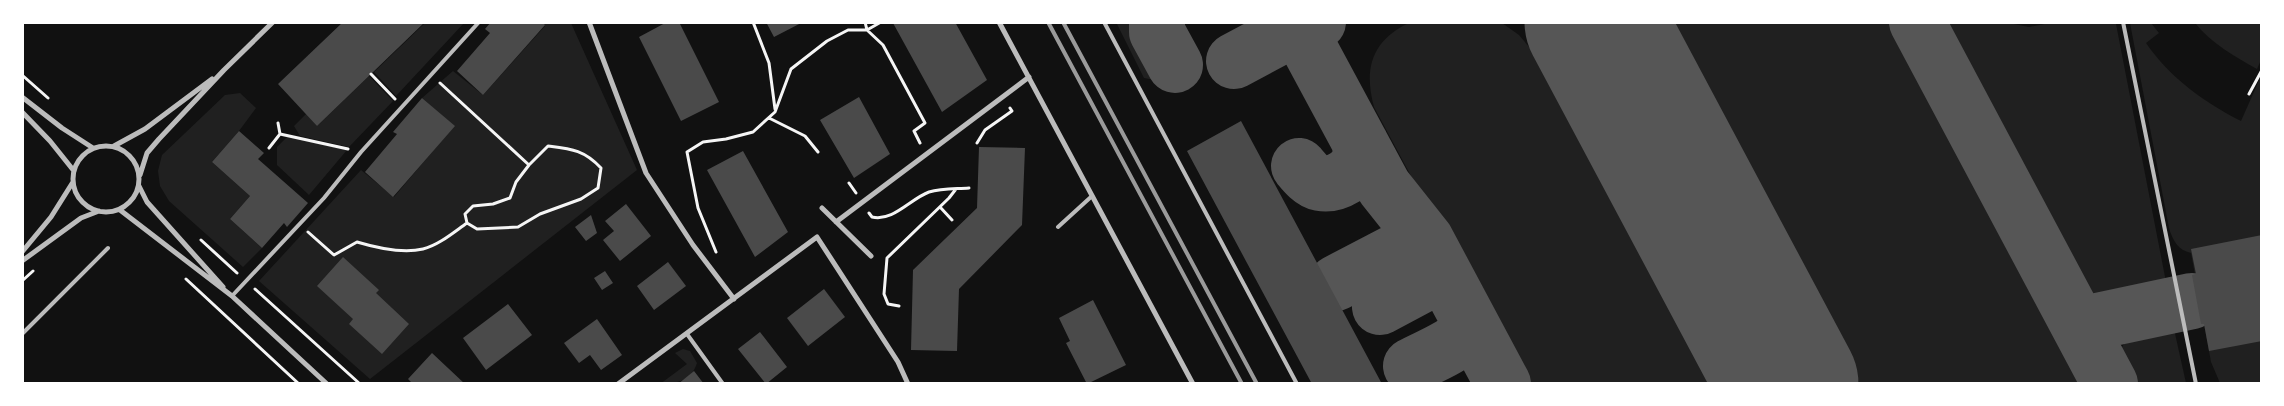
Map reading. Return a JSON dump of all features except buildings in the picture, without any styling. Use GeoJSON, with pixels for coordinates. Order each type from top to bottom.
{"type":"FeatureCollection","features":[{"type":"Feature","properties":{"kind":"street"},"geometry":{"type":"LineString","coordinates":[[73,182],[81,201],[89,208],[109,212],[120,210],[135,196],[147,153],[224,70],[273,22]]}},
{"type":"Feature","properties":{"kind":"street"},"geometry":{"type":"LineString","coordinates":[[589,22],[646,173],[692,245],[734,299]]}},
{"type":"Feature","properties":{"kind":"street"},"geometry":{"type":"LineString","coordinates":[[999,22],[1193,384]]}},
{"type":"Feature","properties":{"kind":"street"},"geometry":{"type":"LineString","coordinates":[[22,252],[51,218],[73,182],[74,172],[84,154],[94,148],[114,146],[145,129],[224,70]]}},
{"type":"Feature","properties":{"kind":"street"},"geometry":{"type":"LineString","coordinates":[[836,222],[1029,77]]}},
{"type":"Feature","properties":{"kind":"street"},"geometry":{"type":"LineString","coordinates":[[22,96],[62,128],[94,148]]}},
{"type":"Feature","properties":{"kind":"street"},"geometry":{"type":"LineString","coordinates":[[22,112],[50,141],[74,172]]}},
{"type":"Feature","properties":{"kind":"street"},"geometry":{"type":"LineString","coordinates":[[114,146],[132,157],[140,176]]}},
{"type":"Feature","properties":{"kind":"street"},"geometry":{"type":"LineString","coordinates":[[139,186],[147,202],[232,296],[327,384]]}},
{"type":"Feature","properties":{"kind":"street"},"geometry":{"type":"LineString","coordinates":[[822,208],[871,256]]}},
{"type":"Feature","properties":{"kind":"street"},"geometry":{"type":"LineString","coordinates":[[120,210],[232,296]]}},
{"type":"Feature","properties":{"kind":"street"},"geometry":{"type":"LineString","coordinates":[[22,261],[75,222],[99,211]]}},
{"type":"Feature","properties":{"kind":"street"},"geometry":{"type":"LineString","coordinates":[[618,384],[817,237],[898,362],[908,384]]}},
{"type":"Feature","properties":{"kind":"lane"},"geometry":{"type":"LineString","coordinates":[[232,296],[300,225],[361,152],[479,22]]}},
{"type":"Feature","properties":{"kind":"lane"},"geometry":{"type":"LineString","coordinates":[[1104,22],[1297,384]]}},
{"type":"Feature","properties":{"kind":"lane"},"geometry":{"type":"LineString","coordinates":[[2123,22],[2196,384]]}},
{"type":"Feature","properties":{"kind":"lane"},"geometry":{"type":"LineString","coordinates":[[1058,228],[1092,196]]}},
{"type":"Feature","properties":{"kind":"lane"},"geometry":{"type":"LineString","coordinates":[[22,334],[108,248]]}},
{"type":"Feature","properties":{"kind":"lane"},"geometry":{"type":"LineString","coordinates":[[687,334],[723,384]]}},
{"type":"Feature","properties":{"kind":"path"},"geometry":{"type":"LineString","coordinates":[[753,22],[769,63],[775,112]]}},
{"type":"Feature","properties":{"kind":"path"},"geometry":{"type":"LineString","coordinates":[[866,22],[867,30],[883,45],[925,123],[914,131],[925,155]]}},
{"type":"Feature","properties":{"kind":"path"},"geometry":{"type":"LineString","coordinates":[[718,278],[722,267],[698,208],[686,152],[703,142],[726,139],[753,132],[775,112],[791,68],[827,41],[848,30],[867,30],[880,22]]}},
{"type":"Feature","properties":{"kind":"path"},"geometry":{"type":"LineString","coordinates":[[2249,94],[2262,70]]}},
{"type":"Feature","properties":{"kind":"path"},"geometry":{"type":"LineString","coordinates":[[371,74],[402,106]]}},
{"type":"Feature","properties":{"kind":"path"},"geometry":{"type":"LineString","coordinates":[[431,74],[529,165]]}},
{"type":"Feature","properties":{"kind":"path"},"geometry":{"type":"LineString","coordinates":[[769,118],[805,136],[818,152]]}},
{"type":"Feature","properties":{"kind":"path"},"geometry":{"type":"LineString","coordinates":[[269,148],[280,134],[278,123]]}},
{"type":"Feature","properties":{"kind":"path"},"geometry":{"type":"LineString","coordinates":[[280,134],[361,152]]}},
{"type":"Feature","properties":{"kind":"path"},"geometry":{"type":"LineString","coordinates":[[548,146],[572,149],[589,156],[601,168],[598,188],[581,199],[540,214],[518,227],[477,229],[468,223],[465,214],[473,206],[493,204],[510,198],[516,182],[529,165],[548,146]]}},
{"type":"Feature","properties":{"kind":"path"},"geometry":{"type":"LineString","coordinates":[[863,203],[872,217],[879,218],[890,215],[929,192],[969,188]]}},
{"type":"Feature","properties":{"kind":"path"},"geometry":{"type":"LineString","coordinates":[[899,306],[888,304],[884,294],[887,258],[956,189]]}},
{"type":"Feature","properties":{"kind":"path"},"geometry":{"type":"LineString","coordinates":[[940,207],[952,220]]}},
{"type":"Feature","properties":{"kind":"path"},"geometry":{"type":"LineString","coordinates":[[300,225],[334,255],[357,242],[382,250],[423,249],[441,241],[468,223]]}},
{"type":"Feature","properties":{"kind":"path"},"geometry":{"type":"LineString","coordinates":[[196,236],[360,384]]}},
{"type":"Feature","properties":{"kind":"path"},"geometry":{"type":"LineString","coordinates":[[22,281],[36,268]]}},
{"type":"Feature","properties":{"kind":"path"},"geometry":{"type":"LineString","coordinates":[[182,276],[299,384]]}},
{"type":"Feature","properties":{"kind":"shaded area"},"geometry":{"type":"Polygon","coordinates":[[[1116,22],[1144,23],[1168,69],[1155,80],[1144,78],[1116,22]]]}},
{"type":"Feature","properties":{"kind":"shaded area"},"geometry":{"type":"Polygon","coordinates":[[[1411,22],[1502,23],[1519,35],[1547,68],[1715,383],[1522,383],[1374,107],[1370,79],[1374,56],[1388,37],[1411,22]]]}},
{"type":"Feature","properties":{"kind":"shaded area"},"geometry":{"type":"Polygon","coordinates":[[[2055,22],[2116,24],[2166,282],[2097,295],[2080,294],[1937,23],[2009,23],[2029,27],[2055,22]]]}},
{"type":"Feature","properties":{"kind":"shaded area"},"geometry":{"type":"Polygon","coordinates":[[[425,23],[464,23],[396,96],[374,72],[425,23]]]}},
{"type":"Feature","properties":{"kind":"shaded area"},"geometry":{"type":"Polygon","coordinates":[[[542,23],[571,23],[637,170],[370,379],[259,281],[361,170],[394,197],[454,126],[422,98],[453,71],[483,95],[545,26],[542,23]]]}},
{"type":"Feature","properties":{"kind":"shaded area"},"geometry":{"type":"Polygon","coordinates":[[[1667,23],[1899,23],[2092,383],[1860,383],[1667,23]]]}},
{"type":"Feature","properties":{"kind":"shaded area"},"geometry":{"type":"Polygon","coordinates":[[[2130,23],[2151,23],[2159,33],[2146,43],[2155,56],[2189,88],[2214,106],[2241,121],[2261,76],[2261,383],[2220,383],[2211,362],[2191,253],[2183,250],[2177,244],[2169,228],[2130,23]]]}},
{"type":"Feature","properties":{"kind":"shaded area"},"geometry":{"type":"Polygon","coordinates":[[[2195,23],[2261,23],[2261,60],[2257,69],[2216,43],[2195,23]]]}},
{"type":"Feature","properties":{"kind":"shaded area"},"geometry":{"type":"Polygon","coordinates":[[[369,76],[393,101],[349,147],[300,136],[294,126],[307,113],[317,126],[369,76]]]}},
{"type":"Feature","properties":{"kind":"shaded area"},"geometry":{"type":"Polygon","coordinates":[[[240,93],[256,108],[212,162],[250,196],[230,219],[262,248],[243,267],[169,201],[160,186],[158,171],[162,155],[225,95],[240,93]]]}},
{"type":"Feature","properties":{"kind":"shaded area"},"geometry":{"type":"Polygon","coordinates":[[[288,136],[347,150],[309,195],[277,165],[277,147],[288,136]]]}},
{"type":"Feature","properties":{"kind":"shaded area"},"geometry":{"type":"Polygon","coordinates":[[[2174,329],[2186,383],[2128,383],[2118,362],[2119,352],[2127,340],[2174,329]]]}},
{"type":"Feature","properties":{"kind":"shaded area"},"geometry":{"type":"Polygon","coordinates":[[[683,349],[690,351],[697,363],[691,374],[682,380],[660,384],[687,364],[675,353],[683,349]]]}},
{"type":"Feature","properties":{"kind":"taxiway"},"geometry":{"type":"LineString","coordinates":[[1157,22],[1157,32],[1175,65]]}},
{"type":"Feature","properties":{"kind":"taxiway"},"geometry":{"type":"LineString","coordinates":[[1234,61],[1290,31],[1318,22]]}},
{"type":"Feature","properties":{"kind":"taxiway"},"geometry":{"type":"LineString","coordinates":[[1594,22],[1599,30]]}},
{"type":"Feature","properties":{"kind":"taxiway"},"geometry":{"type":"LineString","coordinates":[[1917,22],[2110,384]]}},
{"type":"Feature","properties":{"kind":"taxiway"},"geometry":{"type":"LineString","coordinates":[[1286,26],[1301,36],[1307,44],[1384,187],[1426,240],[1503,384]]}},
{"type":"Feature","properties":{"kind":"taxiway"},"geometry":{"type":"LineString","coordinates":[[1299,166],[1317,182],[1332,183],[1339,181],[1350,174],[1358,164],[1360,142]]}},
{"type":"Feature","properties":{"kind":"taxiway"},"geometry":{"type":"LineString","coordinates":[[1336,283],[1403,248],[1413,237],[1414,225]]}},
{"type":"Feature","properties":{"kind":"taxiway"},"geometry":{"type":"LineString","coordinates":[[1380,307],[1425,283],[1432,277],[1436,259]]}},
{"type":"Feature","properties":{"kind":"taxiway"},"geometry":{"type":"LineString","coordinates":[[2079,325],[2192,301]]}},
{"type":"Feature","properties":{"kind":"taxiway"},"geometry":{"type":"LineString","coordinates":[[1411,366],[1446,349],[1463,336],[1467,325],[1467,318]]}},
{"type":"Feature","properties":{"kind":"runway"},"geometry":{"type":"LineString","coordinates":[[1595,22],[1788,384]]}},
{"type":"Feature","properties":{"kind":"railway"},"geometry":{"type":"LineString","coordinates":[[1048,22],[1242,384]]}},
{"type":"Feature","properties":{"kind":"railway"},"geometry":{"type":"LineString","coordinates":[[1063,22],[1257,384]]}}]}
